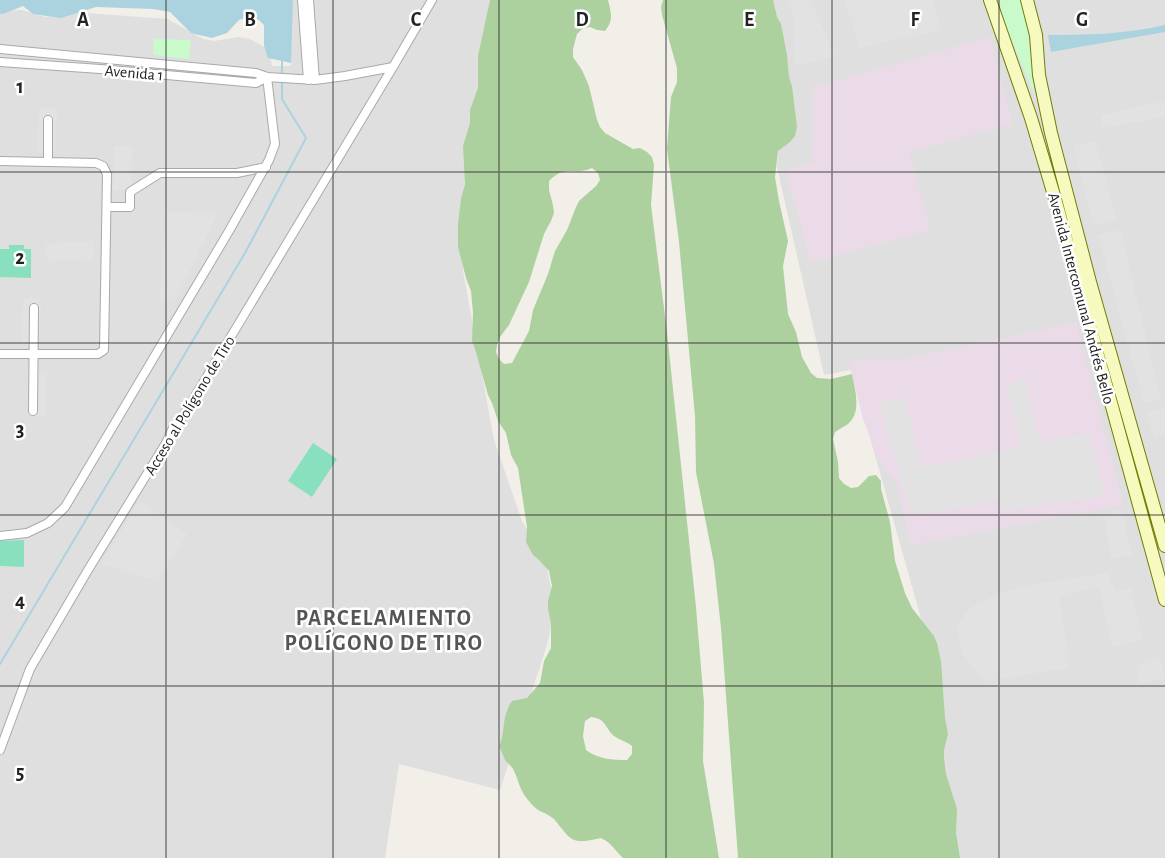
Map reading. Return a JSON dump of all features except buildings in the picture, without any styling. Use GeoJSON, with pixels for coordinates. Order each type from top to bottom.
{"type":"FeatureCollection","features":[{"type":"Feature","properties":{"kind":"main road","name":"Avenida Intercomunal Andrés Bello"},"geometry":{"type":"LineString","coordinates":[[990,0],[1031,118],[1056,202],[1165,600]]}},
{"type":"Feature","properties":{"kind":"main road","name":"Avenida Intercomunal Andrés Bello"},"geometry":{"type":"LineString","coordinates":[[1028,0],[1036,35],[1039,75],[1054,144],[1165,546]]}},
{"type":"Feature","properties":{"kind":"street"},"geometry":{"type":"LineString","coordinates":[[302,0],[306,80]]}},
{"type":"Feature","properties":{"kind":"street"},"geometry":{"type":"LineString","coordinates":[[306,80],[309,0]]}},
{"type":"Feature","properties":{"kind":"street","name":"Acceso al Polígono de Tiro"},"geometry":{"type":"LineString","coordinates":[[0,750],[30,669],[432,0]]}},
{"type":"Feature","properties":{"kind":"street","name":"Avenida 1"},"geometry":{"type":"LineString","coordinates":[[0,50],[256,73],[269,77]]}},
{"type":"Feature","properties":{"kind":"street","name":"Avenida 1"},"geometry":{"type":"LineString","coordinates":[[0,62],[256,83],[269,77]]}},
{"type":"Feature","properties":{"kind":"street"},"geometry":{"type":"LineString","coordinates":[[0,536],[27,533],[48,524],[64,507],[229,231],[270,160],[275,144],[269,77],[306,80],[345,76],[393,67]]}},
{"type":"Feature","properties":{"kind":"street"},"geometry":{"type":"LineString","coordinates":[[48,120],[48,162]]}},
{"type":"Feature","properties":{"kind":"street"},"geometry":{"type":"LineString","coordinates":[[0,161],[96,163],[103,166],[106,174],[107,207],[104,350],[98,354],[0,354]]}},
{"type":"Feature","properties":{"kind":"street"},"geometry":{"type":"LineString","coordinates":[[107,207],[130,207],[130,192],[160,173],[237,173],[266,167]]}},
{"type":"Feature","properties":{"kind":"street"},"geometry":{"type":"LineString","coordinates":[[33,411],[34,308]]}},
{"type":"Feature","properties":{"kind":"shaded area"},"geometry":{"type":"Polygon","coordinates":[[[288,0],[509,0],[465,171],[463,271],[494,440],[522,521],[546,563],[555,609],[547,645],[500,790],[399,764],[385,858],[0,858],[0,11],[22,10],[45,17],[73,12],[168,19],[203,39],[214,41],[238,37],[250,39],[263,46],[270,55],[272,66],[291,66],[288,0]]]}},
{"type":"Feature","properties":{"kind":"shaded area"},"geometry":{"type":"Polygon","coordinates":[[[763,0],[1165,0],[1165,858],[957,858],[946,794],[936,672],[851,370],[824,375],[777,167],[781,118],[763,0]]]}},
{"type":"Feature","properties":{"kind":"shaded area"},"geometry":{"type":"Polygon","coordinates":[[[787,0],[810,0],[835,56],[795,66],[795,20],[787,0]]]}},
{"type":"Feature","properties":{"kind":"shaded area"},"geometry":{"type":"Polygon","coordinates":[[[845,0],[934,0],[940,30],[860,48],[845,0]]]}},
{"type":"Feature","properties":{"kind":"shaded area"},"geometry":{"type":"Polygon","coordinates":[[[990,37],[1012,124],[909,152],[930,230],[811,262],[786,170],[812,163],[813,88],[990,37]]]}},
{"type":"Feature","properties":{"kind":"shaded area"},"geometry":{"type":"Polygon","coordinates":[[[1165,101],[1165,117],[1103,128],[1101,115],[1165,101]]]}},
{"type":"Feature","properties":{"kind":"shaded area"},"geometry":{"type":"Polygon","coordinates":[[[39,108],[57,108],[56,152],[38,152],[39,108]]]}},
{"type":"Feature","properties":{"kind":"shaded area"},"geometry":{"type":"Polygon","coordinates":[[[1095,141],[1117,221],[1093,226],[1074,146],[1095,141]]]}},
{"type":"Feature","properties":{"kind":"shaded area"},"geometry":{"type":"Polygon","coordinates":[[[114,146],[132,146],[131,190],[113,190],[114,146]]]}},
{"type":"Feature","properties":{"kind":"shaded area"},"geometry":{"type":"Polygon","coordinates":[[[166,212],[218,213],[175,301],[160,300],[166,212]]]}},
{"type":"Feature","properties":{"kind":"shaded area"},"geometry":{"type":"Polygon","coordinates":[[[1120,230],[1161,398],[1144,403],[1098,235],[1120,230]]]}},
{"type":"Feature","properties":{"kind":"shaded area"},"geometry":{"type":"Polygon","coordinates":[[[93,241],[93,259],[47,261],[46,244],[93,241]]]}},
{"type":"Feature","properties":{"kind":"shaded area"},"geometry":{"type":"Polygon","coordinates":[[[23,298],[41,299],[40,343],[22,342],[23,298]]]}},
{"type":"Feature","properties":{"kind":"shaded area"},"geometry":{"type":"Polygon","coordinates":[[[1076,323],[1123,505],[912,545],[907,533],[897,484],[878,459],[862,416],[849,361],[899,360],[1076,323]]]}},
{"type":"Feature","properties":{"kind":"shaded area"},"geometry":{"type":"Polygon","coordinates":[[[28,372],[47,372],[46,416],[28,416],[28,372]]]}},
{"type":"Feature","properties":{"kind":"shaded area"},"geometry":{"type":"Polygon","coordinates":[[[1024,378],[1040,441],[1089,434],[1105,496],[1004,511],[1000,500],[912,516],[879,403],[905,398],[922,468],[1020,447],[1007,385],[1024,378]]]}},
{"type":"Feature","properties":{"kind":"shaded area"},"geometry":{"type":"Polygon","coordinates":[[[1165,408],[1165,434],[1154,438],[1146,413],[1165,408]]]}},
{"type":"Feature","properties":{"kind":"shaded area"},"geometry":{"type":"Polygon","coordinates":[[[140,501],[187,534],[158,581],[101,564],[140,501]]]}},
{"type":"Feature","properties":{"kind":"shaded area"},"geometry":{"type":"Polygon","coordinates":[[[1122,510],[1132,555],[1111,558],[1103,514],[1122,510]]]}},
{"type":"Feature","properties":{"kind":"shaded area"},"geometry":{"type":"Polygon","coordinates":[[[1108,573],[1116,592],[1131,588],[1142,639],[1112,647],[1099,586],[1059,598],[1070,668],[985,681],[961,652],[958,627],[969,608],[995,595],[1022,586],[1108,573]]]}},
{"type":"Feature","properties":{"kind":"shaded area"},"geometry":{"type":"Polygon","coordinates":[[[1160,656],[1165,678],[1140,683],[1136,666],[1160,656]]]}},
{"type":"Feature","properties":{"kind":"green space"},"geometry":{"type":"Polygon","coordinates":[[[490,0],[608,0],[611,16],[608,27],[605,31],[590,27],[582,29],[577,34],[573,57],[589,86],[600,127],[605,133],[633,149],[640,148],[647,152],[652,157],[654,165],[651,205],[696,607],[704,703],[703,761],[719,858],[623,858],[601,838],[578,841],[569,837],[554,819],[536,809],[528,800],[499,747],[506,713],[512,701],[527,698],[540,683],[544,661],[551,648],[548,601],[552,586],[549,571],[533,555],[526,542],[527,527],[518,468],[511,455],[506,433],[498,421],[488,395],[472,341],[471,291],[458,247],[458,223],[465,184],[463,146],[470,123],[470,110],[478,88],[478,56],[490,0]],[[592,168],[560,173],[549,181],[554,213],[544,234],[529,282],[497,345],[496,352],[504,364],[512,363],[529,331],[533,310],[555,251],[579,201],[600,180],[598,173],[592,168]],[[591,717],[585,721],[583,736],[586,750],[600,757],[627,760],[632,754],[632,746],[614,736],[600,720],[591,717]]]}},
{"type":"Feature","properties":{"kind":"green space"},"geometry":{"type":"Polygon","coordinates":[[[663,0],[773,0],[781,24],[787,55],[797,127],[795,136],[778,151],[775,177],[788,241],[783,266],[788,314],[796,332],[802,357],[811,373],[817,378],[831,379],[852,374],[856,394],[855,413],[848,424],[835,432],[833,439],[839,478],[851,488],[858,487],[869,476],[876,475],[881,481],[895,561],[905,593],[912,608],[937,643],[941,661],[948,734],[944,758],[946,774],[957,809],[956,833],[960,858],[738,858],[721,628],[714,564],[696,472],[695,416],[679,242],[667,149],[671,97],[677,82],[677,68],[662,15],[663,0]]]}},
{"type":"Feature","properties":{"kind":"green space"},"geometry":{"type":"Polygon","coordinates":[[[999,0],[1020,0],[1027,21],[1034,94],[1004,22],[999,0]]]}},
{"type":"Feature","properties":{"kind":"green space"},"geometry":{"type":"Polygon","coordinates":[[[154,39],[191,40],[189,59],[153,55],[154,39]]]}},
{"type":"Feature","properties":{"kind":"green space"},"geometry":{"type":"Polygon","coordinates":[[[9,245],[24,245],[24,249],[31,249],[31,278],[0,277],[0,249],[9,249],[9,245]]]}},
{"type":"Feature","properties":{"kind":"green space"},"geometry":{"type":"Polygon","coordinates":[[[313,443],[337,459],[312,497],[288,481],[313,443]]]}},
{"type":"Feature","properties":{"kind":"green space"},"geometry":{"type":"Polygon","coordinates":[[[24,540],[24,567],[0,566],[0,541],[24,540]]]}},
{"type":"Feature","properties":{"kind":"water"},"geometry":{"type":"Polygon","coordinates":[[[0,0],[293,0],[291,63],[268,58],[264,46],[264,25],[259,20],[248,17],[239,20],[227,33],[212,38],[191,33],[170,12],[153,9],[96,7],[61,18],[33,14],[23,6],[0,14],[0,0]]]}},
{"type":"Feature","properties":{"kind":"water"},"geometry":{"type":"Polygon","coordinates":[[[1165,25],[1165,32],[1051,52],[1048,35],[1107,33],[1165,25]]]}},
{"type":"Feature","properties":{"kind":"waterway"},"geometry":{"type":"LineString","coordinates":[[282,61],[282,76]]}},
{"type":"Feature","properties":{"kind":"waterway"},"geometry":{"type":"LineString","coordinates":[[0,664],[245,253],[306,138],[282,99],[282,81]]}},
{"type":"Feature","properties":{"kind":"district","name":"PARCELAMIENTO POLÍGONO DE TIRO"},"geometry":{"type":"Point","coordinates":[384,630]}}]}
